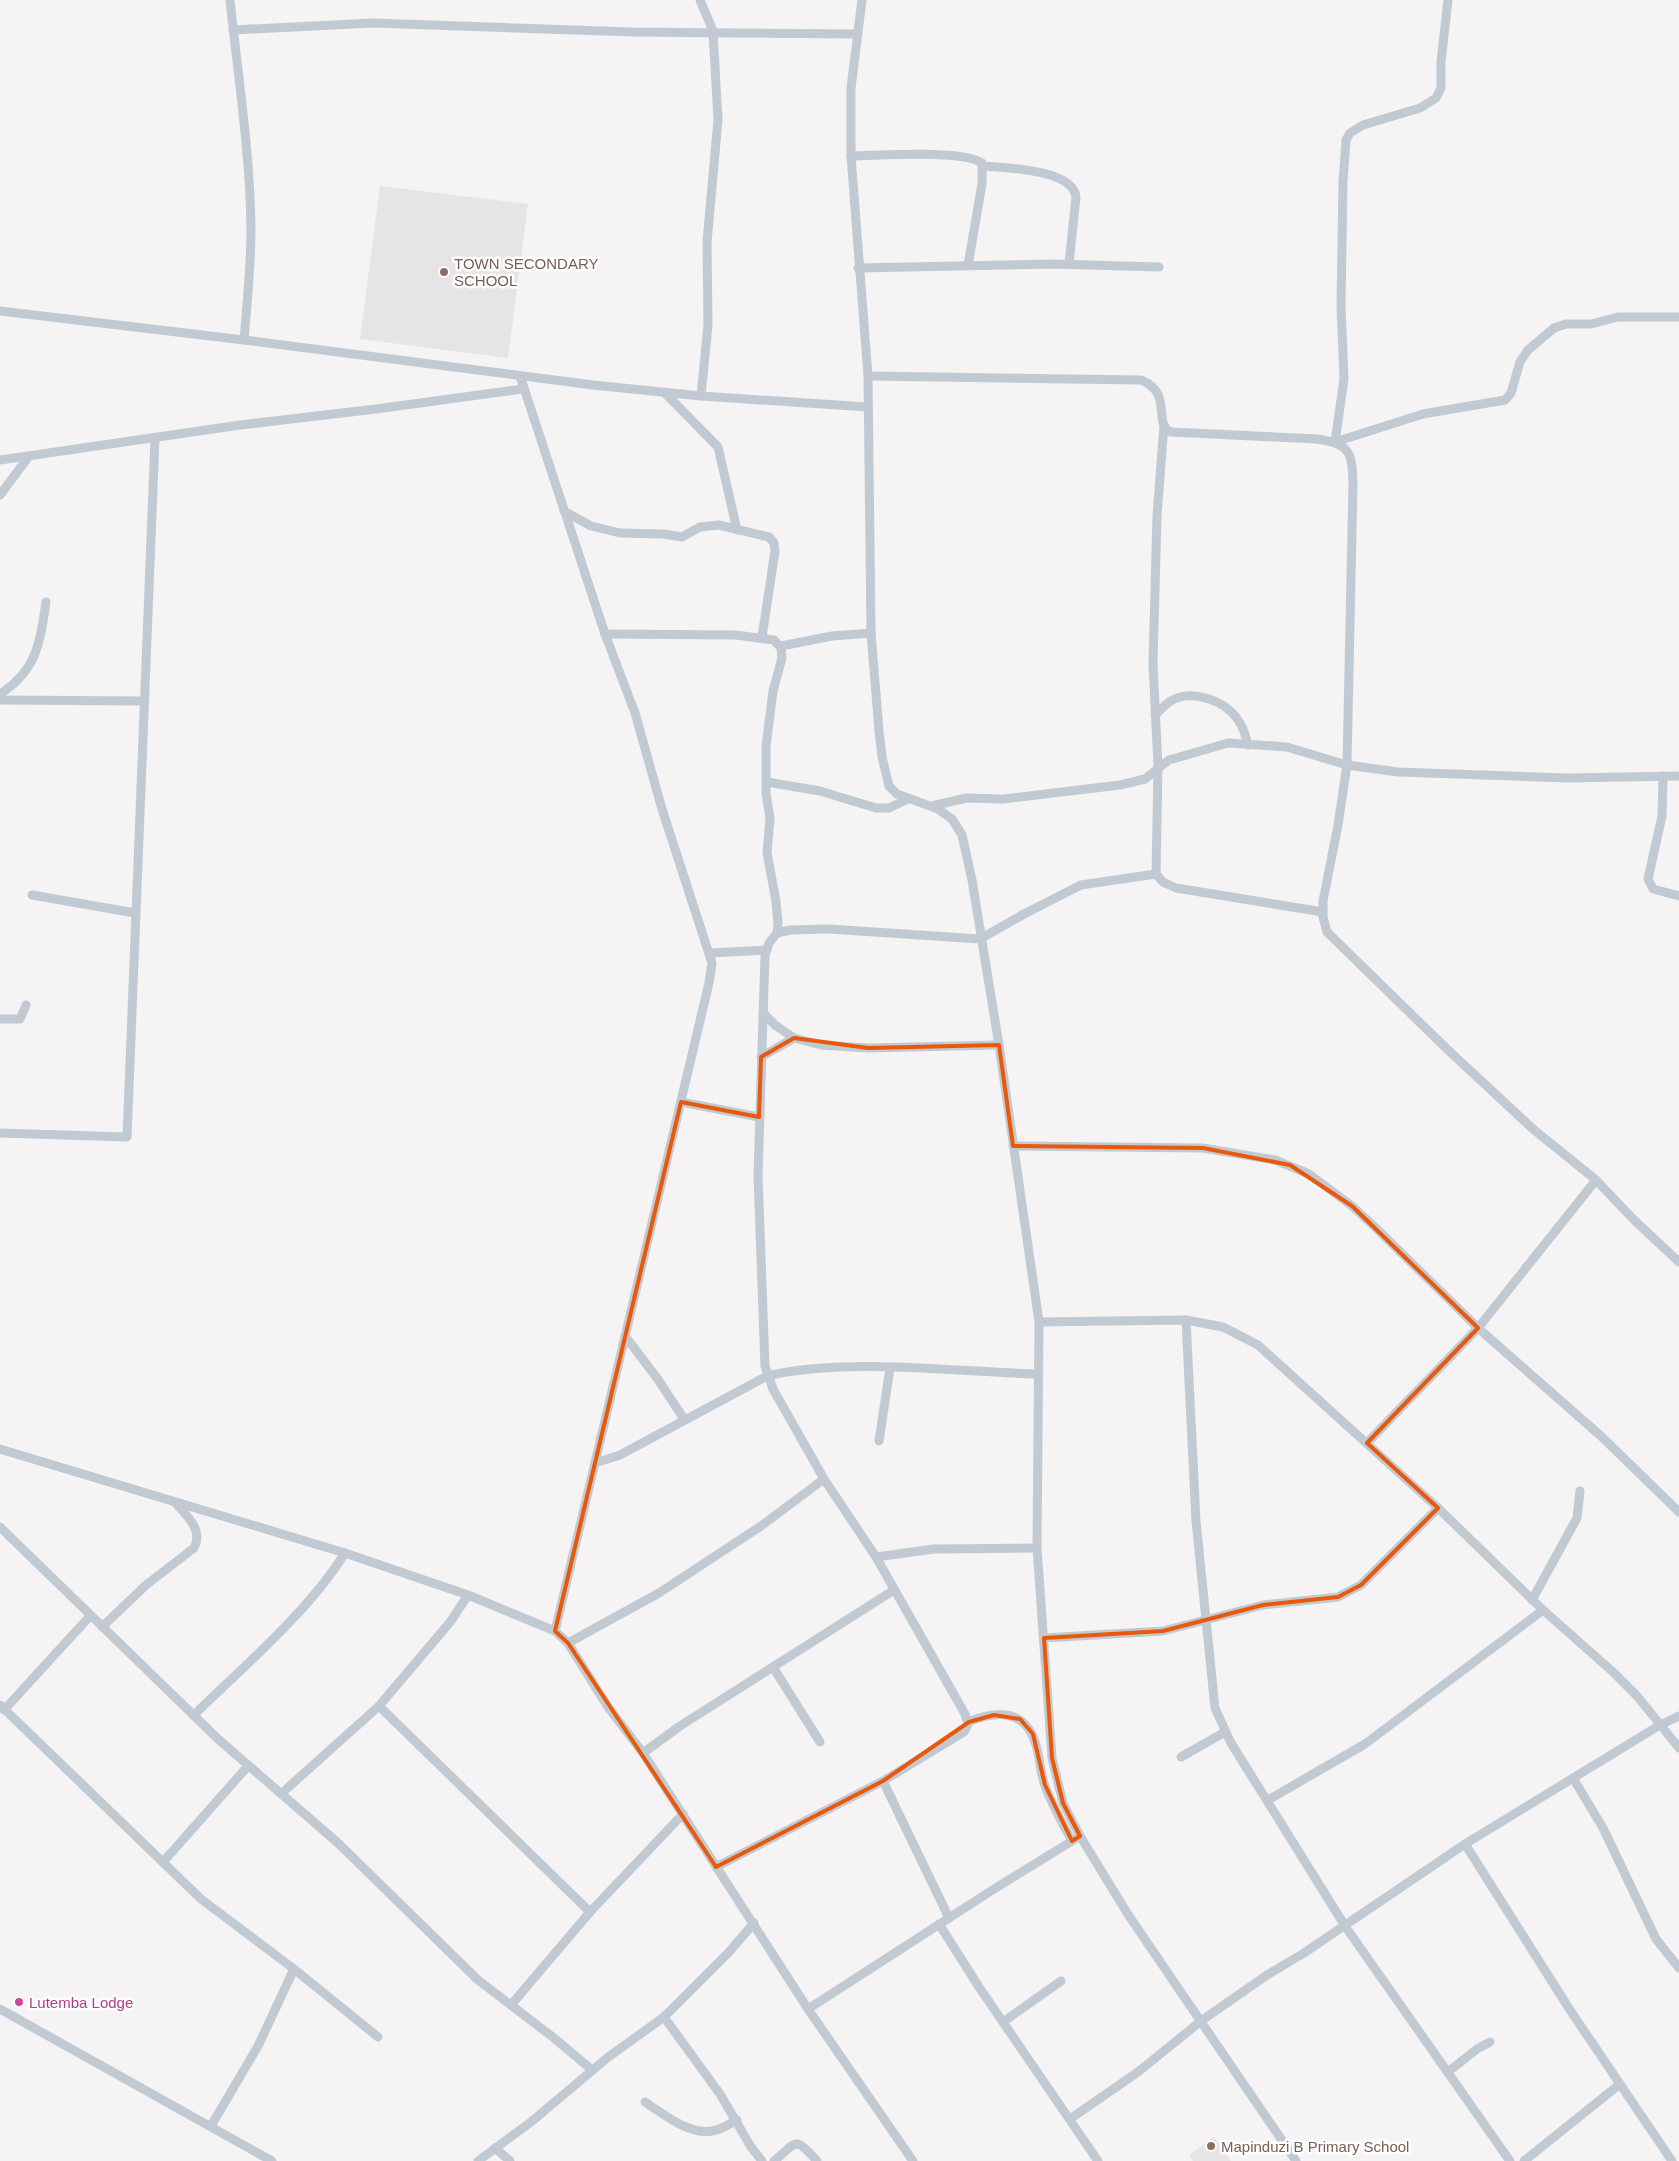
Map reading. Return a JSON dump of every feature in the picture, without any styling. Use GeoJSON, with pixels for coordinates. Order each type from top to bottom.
{"type":"FeatureCollection","features":[{"type":"Feature","properties":{"kind":"street"},"geometry":{"type":"LineString","coordinates":[[230,0],[250,188],[250,257],[244,340]]}},
{"type":"Feature","properties":{"kind":"street"},"geometry":{"type":"LineString","coordinates":[[700,0],[713,31],[718,126],[707,242],[708,335],[701,396]]}},
{"type":"Feature","properties":{"kind":"street"},"geometry":{"type":"LineString","coordinates":[[862,0],[850,105],[851,156],[858,268],[868,376],[872,633],[879,731],[886,776],[892,790],[908,799],[932,806],[949,816],[962,835],[969,865],[999,1045],[1012,1146],[1039,1322],[1037,1548],[1052,1758],[1063,1803],[1080,1836],[1129,1916],[1296,2161]]}},
{"type":"Feature","properties":{"kind":"street"},"geometry":{"type":"LineString","coordinates":[[1335,442],[1344,379],[1341,306],[1343,182],[1346,140],[1354,130],[1363,125],[1420,108],[1436,98],[1441,88],[1441,62],[1448,0]]}},
{"type":"Feature","properties":{"kind":"street"},"geometry":{"type":"LineString","coordinates":[[233,30],[372,23],[633,32],[713,31],[858,34]]}},
{"type":"Feature","properties":{"kind":"street"},"geometry":{"type":"LineString","coordinates":[[851,156],[936,155],[981,161],[984,166],[968,265]]}},
{"type":"Feature","properties":{"kind":"street"},"geometry":{"type":"LineString","coordinates":[[984,166],[1059,177],[1073,186],[1076,197],[1069,264]]}},
{"type":"Feature","properties":{"kind":"street"},"geometry":{"type":"LineString","coordinates":[[858,268],[1069,264],[1159,267]]}},
{"type":"Feature","properties":{"kind":"street"},"geometry":{"type":"LineString","coordinates":[[0,311],[665,393],[868,407]]}},
{"type":"Feature","properties":{"kind":"street"},"geometry":{"type":"LineString","coordinates":[[1335,442],[1424,414],[1505,400],[1511,393],[1520,362],[1528,350],[1549,331],[1559,326],[1585,325],[1618,317],[1679,317]]}},
{"type":"Feature","properties":{"kind":"street"},"geometry":{"type":"LineString","coordinates":[[520,376],[605,634],[635,713],[662,809],[712,964],[555,1631]]}},
{"type":"Feature","properties":{"kind":"street"},"geometry":{"type":"LineString","coordinates":[[868,376],[1141,380],[1156,389],[1160,396],[1164,425],[1157,516],[1153,663],[1154,716],[1158,767],[1156,874],[1163,882],[1176,888],[1323,912]]}},
{"type":"Feature","properties":{"kind":"street"},"geometry":{"type":"LineString","coordinates":[[0,460],[155,439],[240,425],[523,389]]}},
{"type":"Feature","properties":{"kind":"street"},"geometry":{"type":"LineString","coordinates":[[665,393],[718,448],[737,530]]}},
{"type":"Feature","properties":{"kind":"street"},"geometry":{"type":"LineString","coordinates":[[1164,425],[1168,430],[1177,433],[1316,439],[1335,442],[1347,449],[1353,466],[1347,765],[1323,912],[1325,927],[1333,940],[1533,1129],[1596,1180],[1635,1221],[1679,1262]]}},
{"type":"Feature","properties":{"kind":"street"},"geometry":{"type":"LineString","coordinates":[[0,1133],[127,1137],[155,439]]}},
{"type":"Feature","properties":{"kind":"street"},"geometry":{"type":"LineString","coordinates":[[0,495],[29,456]]}},
{"type":"Feature","properties":{"kind":"street"},"geometry":{"type":"LineString","coordinates":[[564,511],[591,526],[620,533],[664,534],[682,537],[705,526],[723,526],[766,536],[775,544],[762,637]]}},
{"type":"Feature","properties":{"kind":"street"},"geometry":{"type":"LineString","coordinates":[[0,694],[17,682],[31,665],[38,646],[46,602]]}},
{"type":"Feature","properties":{"kind":"street"},"geometry":{"type":"LineString","coordinates":[[780,646],[832,636],[872,633]]}},
{"type":"Feature","properties":{"kind":"street"},"geometry":{"type":"LineString","coordinates":[[605,634],[713,634],[762,637],[775,640],[780,646],[782,658],[773,690],[766,746],[766,797],[770,819],[767,853],[776,901],[777,932],[767,950],[759,1116],[758,1176],[761,1308],[767,1376],[824,1479],[876,1557],[968,1722]]}},
{"type":"Feature","properties":{"kind":"street"},"geometry":{"type":"LineString","coordinates":[[1154,716],[1174,700],[1192,697],[1207,698],[1221,704],[1236,716],[1248,745]]}},
{"type":"Feature","properties":{"kind":"street"},"geometry":{"type":"LineString","coordinates":[[0,700],[144,701]]}},
{"type":"Feature","properties":{"kind":"street"},"geometry":{"type":"LineString","coordinates":[[932,806],[966,798],[997,800],[1120,785],[1146,779],[1158,767],[1169,760],[1225,743],[1287,747],[1347,765],[1398,772],[1558,778],[1679,776]]}},
{"type":"Feature","properties":{"kind":"street"},"geometry":{"type":"LineString","coordinates":[[1663,776],[1662,816],[1648,879],[1653,889],[1679,896]]}},
{"type":"Feature","properties":{"kind":"street"},"geometry":{"type":"LineString","coordinates":[[767,782],[820,791],[876,808],[889,808],[908,799]]}},
{"type":"Feature","properties":{"kind":"street"},"geometry":{"type":"LineString","coordinates":[[777,932],[829,929],[980,939],[1031,910],[1081,885],[1156,874]]}},
{"type":"Feature","properties":{"kind":"street"},"geometry":{"type":"LineString","coordinates":[[32,895],[135,913]]}},
{"type":"Feature","properties":{"kind":"street"},"geometry":{"type":"LineString","coordinates":[[710,953],[767,950]]}},
{"type":"Feature","properties":{"kind":"street"},"geometry":{"type":"LineString","coordinates":[[0,1019],[20,1020],[26,1005]]}},
{"type":"Feature","properties":{"kind":"street"},"geometry":{"type":"LineString","coordinates":[[763,1013],[780,1030],[794,1038],[821,1044],[868,1048],[999,1045]]}},
{"type":"Feature","properties":{"kind":"street"},"geometry":{"type":"LineString","coordinates":[[761,1057],[794,1038]]}},
{"type":"Feature","properties":{"kind":"street"},"geometry":{"type":"LineString","coordinates":[[681,1102],[759,1116]]}},
{"type":"Feature","properties":{"kind":"street"},"geometry":{"type":"LineString","coordinates":[[1012,1146],[1202,1148],[1254,1155],[1290,1165],[1309,1174],[1352,1206],[1478,1328],[1602,1437],[1679,1512]]}},
{"type":"Feature","properties":{"kind":"street"},"geometry":{"type":"LineString","coordinates":[[1367,1443],[1478,1328],[1596,1180]]}},
{"type":"Feature","properties":{"kind":"street"},"geometry":{"type":"LineString","coordinates":[[1039,1322],[1186,1320],[1223,1327],[1258,1345],[1438,1508],[1542,1610],[1613,1672],[1679,1748]]}},
{"type":"Feature","properties":{"kind":"street"},"geometry":{"type":"LineString","coordinates":[[1186,1320],[1196,1521],[1207,1618],[1212,1696],[1225,1732],[1345,1926],[1510,2161]]}},
{"type":"Feature","properties":{"kind":"street"},"geometry":{"type":"LineString","coordinates":[[625,1336],[665,1390],[684,1420]]}},
{"type":"Feature","properties":{"kind":"street"},"geometry":{"type":"LineString","coordinates":[[595,1463],[620,1455],[767,1376],[788,1371],[828,1368],[890,1368],[1038,1374]]}},
{"type":"Feature","properties":{"kind":"street"},"geometry":{"type":"LineString","coordinates":[[879,1441],[890,1368]]}},
{"type":"Feature","properties":{"kind":"street"},"geometry":{"type":"LineString","coordinates":[[0,1450],[345,1553],[468,1595],[555,1631],[568,1643],[608,1707],[643,1753],[808,2009],[913,2161]]}},
{"type":"Feature","properties":{"kind":"street"},"geometry":{"type":"LineString","coordinates":[[568,1643],[659,1592],[761,1526],[824,1479]]}},
{"type":"Feature","properties":{"kind":"street"},"geometry":{"type":"LineString","coordinates":[[1532,1600],[1577,1518],[1580,1491]]}},
{"type":"Feature","properties":{"kind":"street"},"geometry":{"type":"LineString","coordinates":[[102,1627],[146,1585],[194,1548],[198,1540],[198,1532],[175,1502]]}},
{"type":"Feature","properties":{"kind":"street"},"geometry":{"type":"LineString","coordinates":[[1044,1638],[1163,1631],[1207,1618],[1263,1605],[1331,1598],[1351,1592],[1381,1568],[1438,1508]]}},
{"type":"Feature","properties":{"kind":"street"},"geometry":{"type":"LineString","coordinates":[[0,1528],[248,1766],[282,1793],[338,1843],[478,1980],[592,2070]]}},
{"type":"Feature","properties":{"kind":"street"},"geometry":{"type":"LineString","coordinates":[[876,1557],[934,1548],[1037,1548]]}},
{"type":"Feature","properties":{"kind":"street"},"geometry":{"type":"LineString","coordinates":[[194,1715],[303,1607],[332,1573],[345,1553]]}},
{"type":"Feature","properties":{"kind":"street"},"geometry":{"type":"LineString","coordinates":[[643,1753],[680,1726],[894,1590]]}},
{"type":"Feature","properties":{"kind":"street"},"geometry":{"type":"LineString","coordinates":[[282,1793],[379,1706],[450,1621],[468,1595]]}},
{"type":"Feature","properties":{"kind":"street"},"geometry":{"type":"LineString","coordinates":[[1268,1800],[1364,1744],[1542,1610]]}},
{"type":"Feature","properties":{"kind":"street"},"geometry":{"type":"LineString","coordinates":[[90,1616],[2,1708],[200,1899],[294,1969],[378,2037]]}},
{"type":"Feature","properties":{"kind":"street"},"geometry":{"type":"LineString","coordinates":[[774,1667],[820,1742]]}},
{"type":"Feature","properties":{"kind":"street"},"geometry":{"type":"LineString","coordinates":[[379,1706],[590,1912]]}},
{"type":"Feature","properties":{"kind":"street"},"geometry":{"type":"LineString","coordinates":[[968,1722],[988,1716],[1007,1714],[1020,1719],[1028,1728],[1036,1744],[1045,1785],[1072,1841]]}},
{"type":"Feature","properties":{"kind":"street"},"geometry":{"type":"LineString","coordinates":[[1070,2119],[1138,2072],[1201,2020],[1345,1926],[1465,1844],[1660,1725],[1679,1716]]}},
{"type":"Feature","properties":{"kind":"street"},"geometry":{"type":"LineString","coordinates":[[716,1867],[883,1781],[964,1732],[968,1722]]}},
{"type":"Feature","properties":{"kind":"street"},"geometry":{"type":"LineString","coordinates":[[1181,1757],[1225,1732]]}},
{"type":"Feature","properties":{"kind":"street"},"geometry":{"type":"LineString","coordinates":[[162,1862],[248,1766]]}},
{"type":"Feature","properties":{"kind":"street"},"geometry":{"type":"LineString","coordinates":[[1573,1778],[1604,1828],[1656,1939],[1679,1968]]}},
{"type":"Feature","properties":{"kind":"street"},"geometry":{"type":"LineString","coordinates":[[883,1781],[949,1918]]}},
{"type":"Feature","properties":{"kind":"street"},"geometry":{"type":"LineString","coordinates":[[512,2005],[590,1912],[683,1814]]}},
{"type":"Feature","properties":{"kind":"street"},"geometry":{"type":"LineString","coordinates":[[808,2009],[1080,1836]]}},
{"type":"Feature","properties":{"kind":"street"},"geometry":{"type":"LineString","coordinates":[[1465,1844],[1672,2161]]}},
{"type":"Feature","properties":{"kind":"street"},"geometry":{"type":"LineString","coordinates":[[478,2161],[531,2122],[592,2070],[664,2017],[728,1953],[754,1923]]}},
{"type":"Feature","properties":{"kind":"street"},"geometry":{"type":"LineString","coordinates":[[939,1924],[1098,2161]]}},
{"type":"Feature","properties":{"kind":"street"},"geometry":{"type":"LineString","coordinates":[[212,2126],[258,2046],[294,1969]]}},
{"type":"Feature","properties":{"kind":"street"},"geometry":{"type":"LineString","coordinates":[[1003,2022],[1061,1981]]}},
{"type":"Feature","properties":{"kind":"street"},"geometry":{"type":"LineString","coordinates":[[0,2010],[272,2161]]}},
{"type":"Feature","properties":{"kind":"street"},"geometry":{"type":"LineString","coordinates":[[664,2017],[696,2057],[737,2120],[751,2148],[762,2161]]}},
{"type":"Feature","properties":{"kind":"street"},"geometry":{"type":"LineString","coordinates":[[1448,2072],[1477,2049],[1490,2042]]}},
{"type":"Feature","properties":{"kind":"street"},"geometry":{"type":"LineString","coordinates":[[1524,2161],[1620,2084]]}},
{"type":"Feature","properties":{"kind":"street"},"geometry":{"type":"LineString","coordinates":[[645,2102],[675,2122],[706,2132],[718,2130],[737,2120]]}},
{"type":"Feature","properties":{"kind":"street"},"geometry":{"type":"LineString","coordinates":[[774,2161],[791,2144],[796,2143],[817,2161]]}},
{"type":"Feature","properties":{"kind":"street"},"geometry":{"type":"LineString","coordinates":[[495,2148],[510,2161]]}},
{"type":"Feature","properties":{"kind":"highlighted area"},"geometry":{"type":"Polygon","coordinates":[[[794,1038],[868,1048],[999,1045],[1013,1146],[1203,1148],[1290,1165],[1352,1206],[1478,1328],[1367,1443],[1438,1508],[1361,1585],[1338,1597],[1263,1605],[1163,1631],[1044,1638],[1052,1758],[1063,1803],[1080,1836],[1072,1841],[1045,1785],[1033,1734],[1020,1719],[994,1715],[969,1722],[883,1781],[716,1867],[568,1643],[555,1631],[681,1102],[759,1117],[761,1057],[794,1038]]]}},
{"type":"Feature","properties":{"kind":"shaded area","name":"TOWN SECONDARY SCHOOL"},"geometry":{"type":"Polygon","coordinates":[[[380,186],[528,204],[508,358],[360,339],[380,186]]]}},
{"type":"Feature","properties":{"kind":"shaded area","name":"Mapinduzi B Primary School"},"geometry":{"type":"Polygon","coordinates":[[[1214,2137],[1231,2161],[1193,2161],[1189,2155],[1214,2137]]]}},
{"type":"Feature","properties":{"kind":"place","name":"TOWN SECONDARY SCHOOL"},"geometry":{"type":"Point","coordinates":[444,272]}},
{"type":"Feature","properties":{"kind":"place","name":"Lutemba Lodge"},"geometry":{"type":"Point","coordinates":[19,2002]}},
{"type":"Feature","properties":{"kind":"place","name":"Mapinduzi B Primary School"},"geometry":{"type":"Point","coordinates":[1211,2146]}}]}
